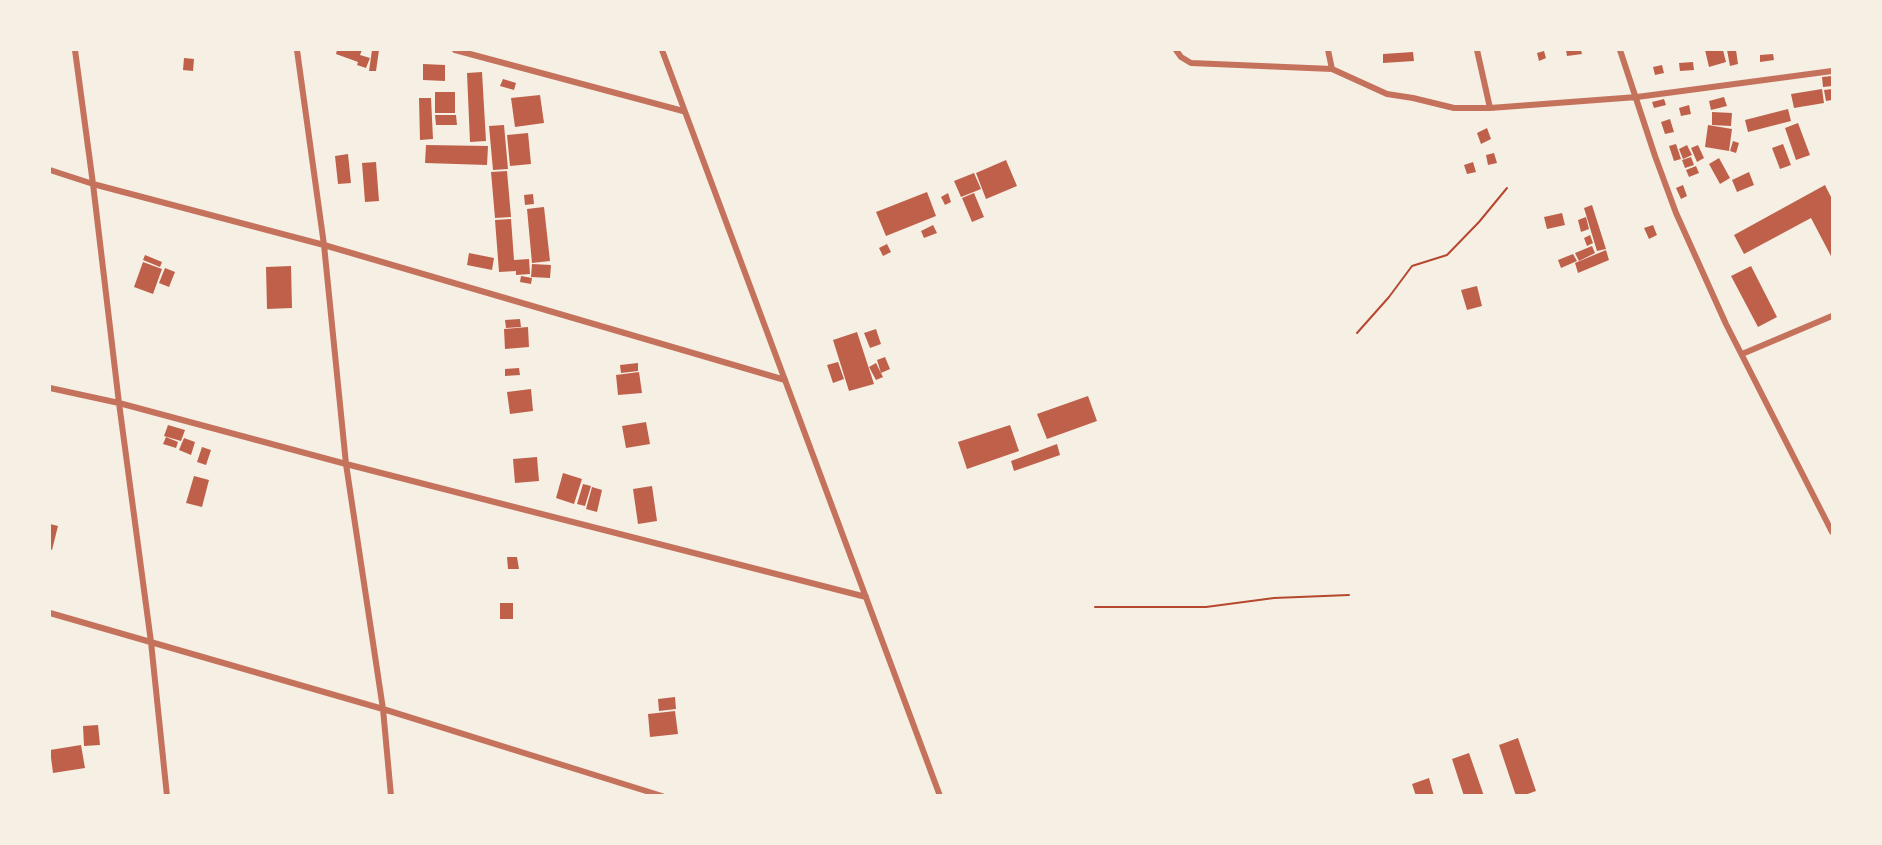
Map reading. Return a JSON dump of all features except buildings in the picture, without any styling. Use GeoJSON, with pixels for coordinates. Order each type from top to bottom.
{"type":"FeatureCollection","features":[{"type":"Feature","properties":{"kind":"street"},"geometry":{"type":"LineString","coordinates":[[75,50],[151,642],[167,795]]}},
{"type":"Feature","properties":{"kind":"street"},"geometry":{"type":"LineString","coordinates":[[297,50],[324,245],[346,464],[383,709],[391,795]]}},
{"type":"Feature","properties":{"kind":"street"},"geometry":{"type":"LineString","coordinates":[[455,50],[683,111]]}},
{"type":"Feature","properties":{"kind":"street"},"geometry":{"type":"LineString","coordinates":[[662,50],[940,795]]}},
{"type":"Feature","properties":{"kind":"street"},"geometry":{"type":"LineString","coordinates":[[1176,50],[1181,57],[1191,63],[1332,69],[1387,94],[1454,108],[1490,108],[1637,97],[1833,71]]}},
{"type":"Feature","properties":{"kind":"street"},"geometry":{"type":"LineString","coordinates":[[1328,50],[1332,69]]}},
{"type":"Feature","properties":{"kind":"street"},"geometry":{"type":"LineString","coordinates":[[1477,50],[1490,108]]}},
{"type":"Feature","properties":{"kind":"street"},"geometry":{"type":"LineString","coordinates":[[1620,50],[1676,213],[1726,324],[1833,532]]}},
{"type":"Feature","properties":{"kind":"street"},"geometry":{"type":"LineString","coordinates":[[50,170],[93,184],[324,245],[785,381]]}},
{"type":"Feature","properties":{"kind":"street"},"geometry":{"type":"LineString","coordinates":[[1742,354],[1833,316]]}},
{"type":"Feature","properties":{"kind":"street"},"geometry":{"type":"LineString","coordinates":[[50,388],[119,403],[346,464],[866,597]]}},
{"type":"Feature","properties":{"kind":"street"},"geometry":{"type":"LineString","coordinates":[[50,613],[383,709],[662,795]]}},
{"type":"Feature","properties":{"kind":"path"},"geometry":{"type":"LineString","coordinates":[[1357,333],[1389,297],[1412,266],[1446,255],[1479,222],[1507,188]]}},
{"type":"Feature","properties":{"kind":"path"},"geometry":{"type":"LineString","coordinates":[[1095,607],[1206,607],[1274,598],[1349,595]]}}]}
